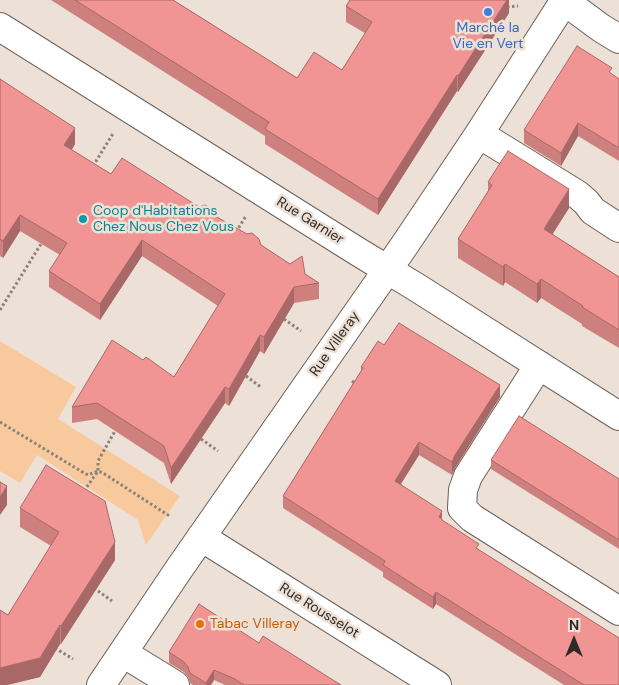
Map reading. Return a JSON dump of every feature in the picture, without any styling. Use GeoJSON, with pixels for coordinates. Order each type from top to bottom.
{"type":"FeatureCollection","features":[{"type":"Feature","properties":{"kind":"street"},"geometry":{"type":"LineString","coordinates":[[564,0],[619,39]]}},
{"type":"Feature","properties":{"kind":"street","name":"Rue Villeray"},"geometry":{"type":"LineString","coordinates":[[101,685],[178,569],[479,134],[564,0]]}},
{"type":"Feature","properties":{"kind":"street","name":"Rue Garnier"},"geometry":{"type":"LineString","coordinates":[[0,27],[619,416]]}},
{"type":"Feature","properties":{"kind":"street"},"geometry":{"type":"LineString","coordinates":[[479,134],[578,195],[593,211],[619,228]]}},
{"type":"Feature","properties":{"kind":"street"},"geometry":{"type":"LineString","coordinates":[[539,365],[468,476],[463,490],[462,508],[472,518],[619,611]]}},
{"type":"Feature","properties":{"kind":"street","name":"Rue Rousselot"},"geometry":{"type":"LineString","coordinates":[[201,537],[437,685]]}},
{"type":"Feature","properties":{"kind":"street"},"geometry":{"type":"LineString","coordinates":[[123,653],[174,685]]}},
{"type":"Feature","properties":{"kind":"path"},"geometry":{"type":"LineString","coordinates":[[499,7],[518,6]]}},
{"type":"Feature","properties":{"kind":"path"},"geometry":{"type":"LineString","coordinates":[[92,168],[114,132]]}},
{"type":"Feature","properties":{"kind":"path"},"geometry":{"type":"LineString","coordinates":[[234,234],[246,215]]}},
{"type":"Feature","properties":{"kind":"path"},"geometry":{"type":"LineString","coordinates":[[0,310],[41,244]]}},
{"type":"Feature","properties":{"kind":"path"},"geometry":{"type":"LineString","coordinates":[[284,319],[301,331]]}},
{"type":"Feature","properties":{"kind":"path"},"geometry":{"type":"LineString","coordinates":[[246,376],[262,388]]}},
{"type":"Feature","properties":{"kind":"path"},"geometry":{"type":"LineString","coordinates":[[352,381],[362,389]]}},
{"type":"Feature","properties":{"kind":"path"},"geometry":{"type":"LineString","coordinates":[[0,422],[88,475],[98,472],[103,473],[171,516]]}},
{"type":"Feature","properties":{"kind":"path"},"geometry":{"type":"LineString","coordinates":[[83,493],[98,472],[98,461],[115,431]]}},
{"type":"Feature","properties":{"kind":"path"},"geometry":{"type":"LineString","coordinates":[[201,440],[218,451]]}},
{"type":"Feature","properties":{"kind":"path"},"geometry":{"type":"LineString","coordinates":[[92,586],[112,601]]}},
{"type":"Feature","properties":{"kind":"path"},"geometry":{"type":"LineString","coordinates":[[52,646],[73,660]]}},
{"type":"Feature","properties":{"kind":"shaded area"},"geometry":{"type":"Polygon","coordinates":[[[0,341],[76,387],[58,419],[180,496],[146,545],[138,520],[37,455],[20,483],[0,471],[0,341]]]}},
{"type":"Feature","properties":{"kind":"building"},"geometry":{"type":"Polygon","coordinates":[[[75,0],[173,0],[297,78],[314,52],[342,70],[372,22],[346,6],[350,0],[507,0],[378,199],[265,129],[269,122],[75,0]]]}},
{"type":"Feature","properties":{"kind":"building"},"geometry":{"type":"Polygon","coordinates":[[[577,46],[612,68],[609,72],[619,79],[619,148],[578,123],[561,153],[524,130],[577,46]]]}},
{"type":"Feature","properties":{"kind":"building"},"geometry":{"type":"Polygon","coordinates":[[[0,79],[75,128],[64,145],[111,174],[122,158],[199,207],[205,205],[213,209],[215,216],[247,234],[252,233],[259,239],[261,245],[290,264],[302,256],[305,274],[319,283],[294,287],[264,337],[260,335],[229,389],[225,387],[171,468],[164,446],[97,403],[72,407],[112,340],[143,360],[146,357],[174,377],[225,294],[142,240],[100,304],[49,271],[67,243],[20,215],[3,241],[0,239],[0,79]]]}},
{"type":"Feature","properties":{"kind":"building"},"geometry":{"type":"Polygon","coordinates":[[[508,151],[569,189],[544,229],[619,277],[619,330],[541,279],[537,284],[505,264],[503,267],[458,239],[492,185],[488,182],[508,151]]]}},
{"type":"Feature","properties":{"kind":"building"},"geometry":{"type":"Polygon","coordinates":[[[399,323],[500,385],[452,462],[419,442],[395,481],[442,511],[439,517],[479,544],[476,548],[619,638],[619,685],[584,685],[436,592],[433,597],[383,565],[385,561],[283,496],[378,341],[384,345],[399,323]]]}},
{"type":"Feature","properties":{"kind":"building"},"geometry":{"type":"Polygon","coordinates":[[[519,416],[619,479],[619,540],[491,460],[519,416]]]}},
{"type":"Feature","properties":{"kind":"building"},"geometry":{"type":"Polygon","coordinates":[[[46,465],[105,501],[115,542],[40,658],[0,668],[0,610],[8,615],[59,532],[20,508],[46,465]]]}},
{"type":"Feature","properties":{"kind":"building"},"geometry":{"type":"Polygon","coordinates":[[[0,482],[7,486],[0,497],[0,482]]]}},
{"type":"Feature","properties":{"kind":"building"},"geometry":{"type":"Polygon","coordinates":[[[199,604],[259,643],[263,636],[341,685],[244,685],[214,670],[206,683],[190,673],[184,662],[169,652],[199,604]]]}},
{"type":"Feature","properties":{"kind":"place","name":"Marché la Vie en Vert"},"geometry":{"type":"Point","coordinates":[488,12]}},
{"type":"Feature","properties":{"kind":"place","name":"Coop d'Habitations Chez Nous Chez Vous"},"geometry":{"type":"Point","coordinates":[83,219]}},
{"type":"Feature","properties":{"kind":"place","name":"Tabac Villeray"},"geometry":{"type":"Point","coordinates":[200,624]}}]}
